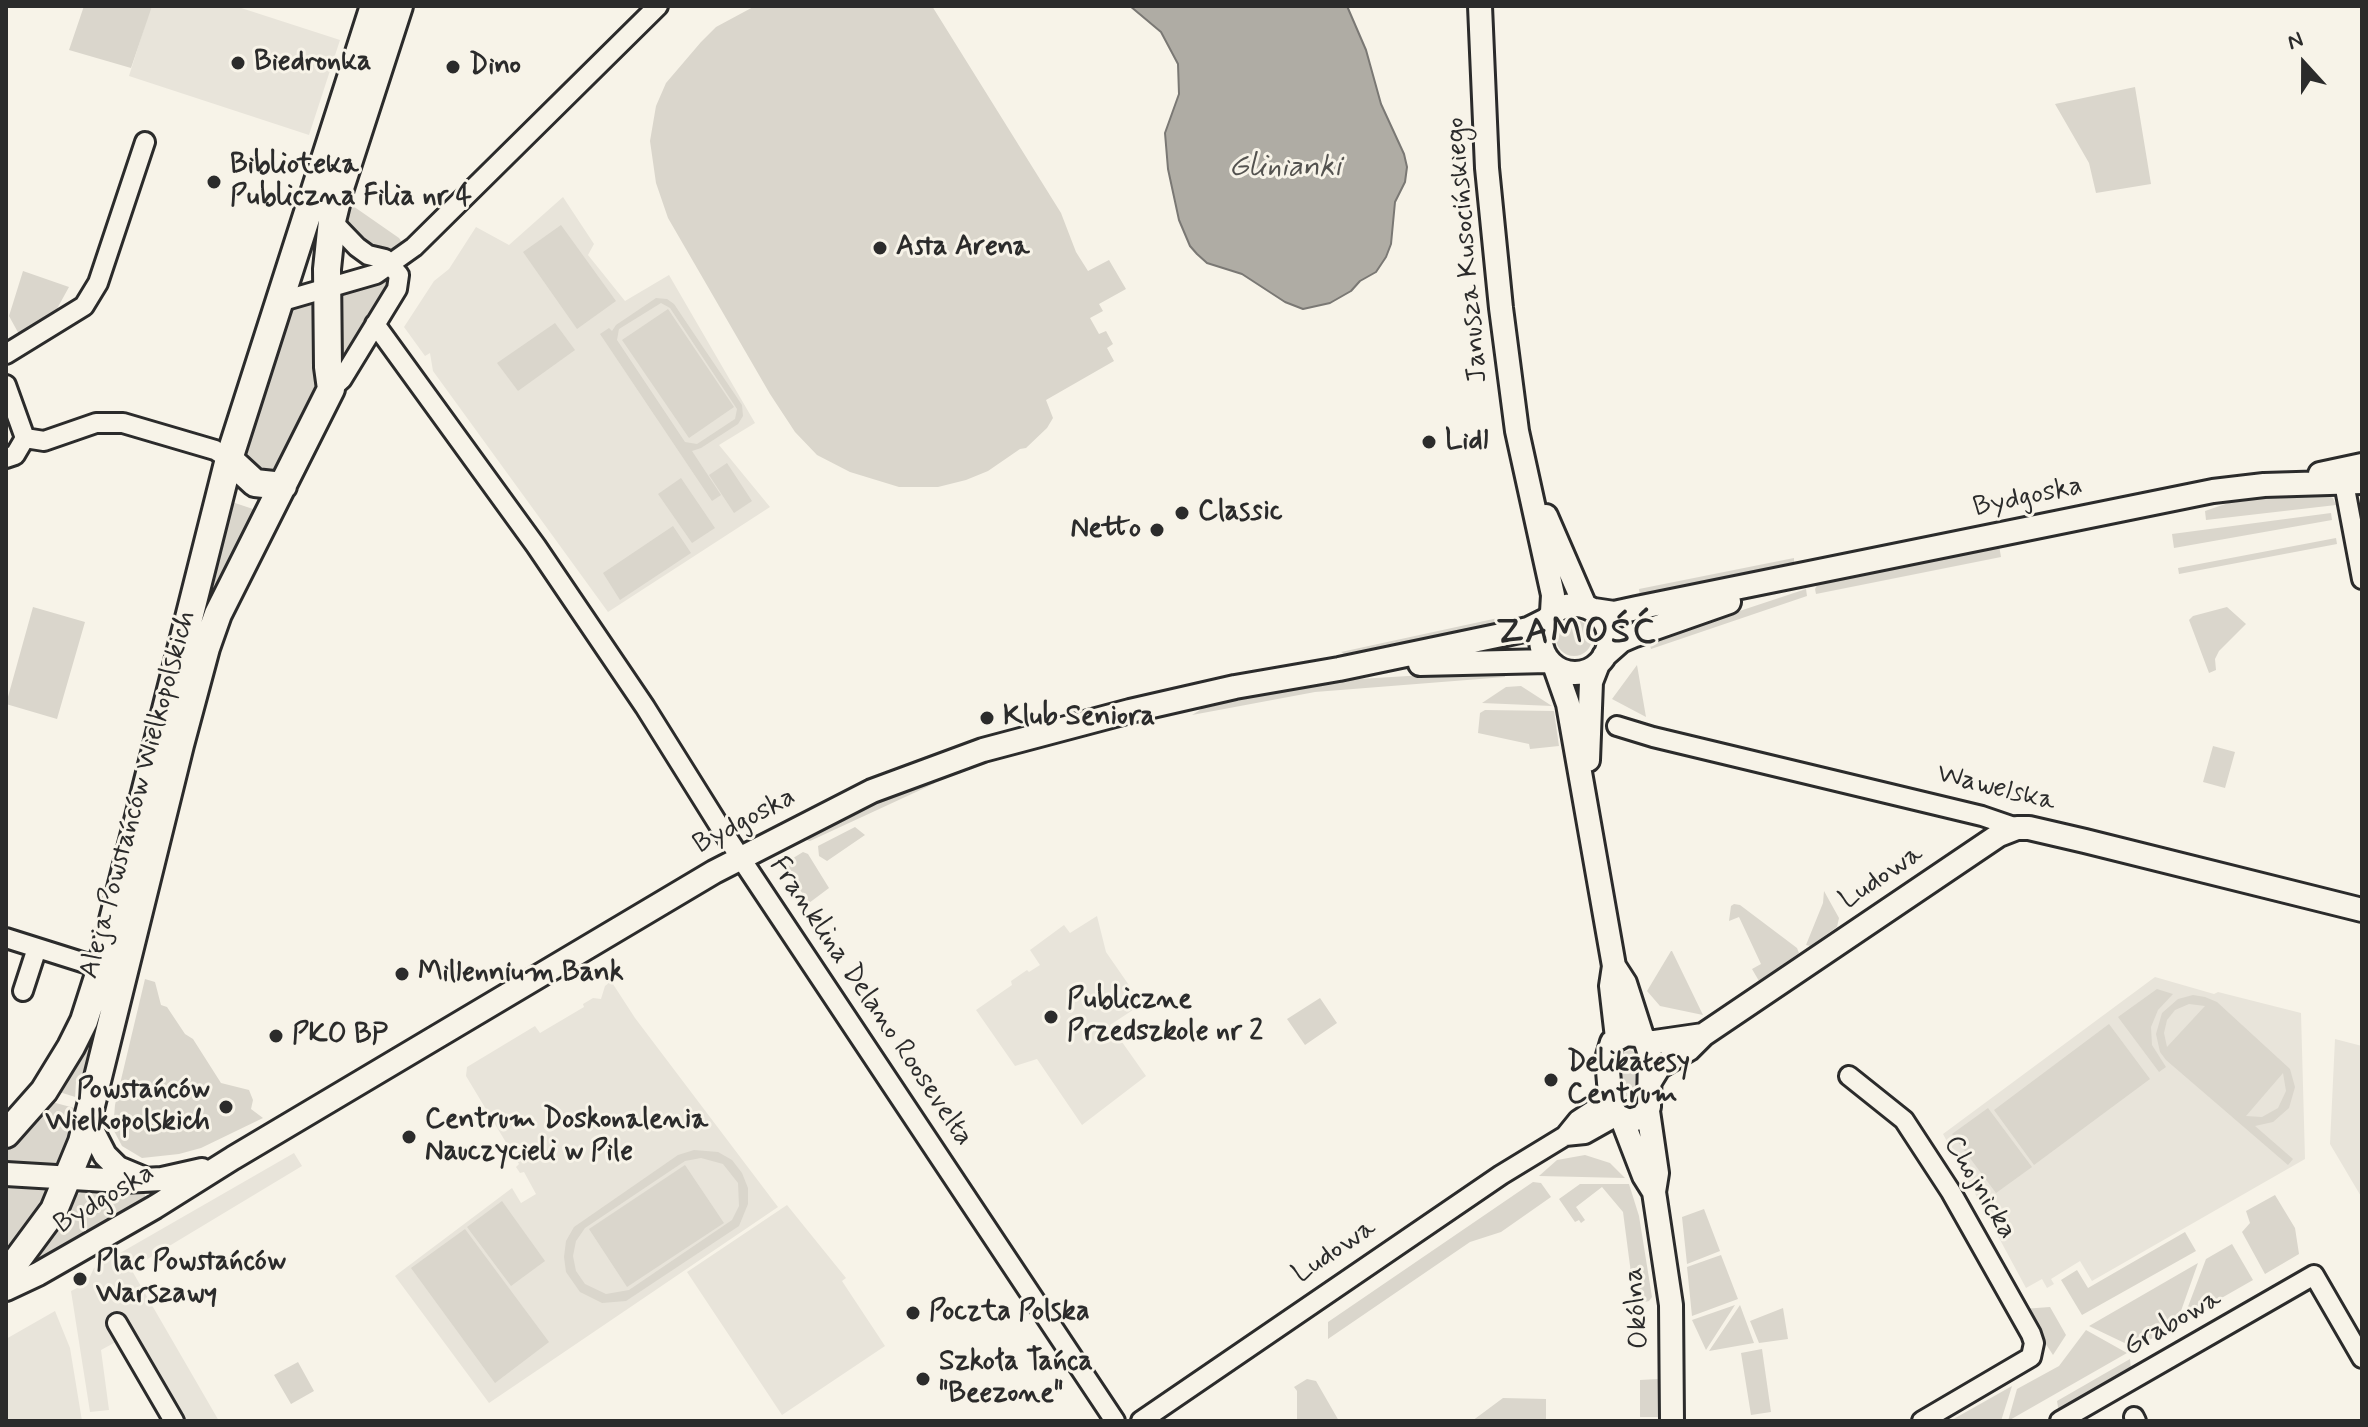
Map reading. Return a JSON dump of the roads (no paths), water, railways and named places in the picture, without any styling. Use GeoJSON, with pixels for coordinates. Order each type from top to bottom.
{"type":"FeatureCollection","features":[{"type":"Feature","properties":{"kind":"main road","name":"Aleja Powstańców Wielkopolskich"},"geometry":{"type":"LineString","coordinates":[[6,1134],[44,1091],[84,1021],[101,968],[229,459],[374,6]]}},
{"type":"Feature","properties":{"kind":"main road"},"geometry":{"type":"LineString","coordinates":[[331,389],[328,288],[332,221],[399,6]]}},
{"type":"Feature","properties":{"kind":"main road","name":"Aleja Powstańców Wielkopolskich"},"geometry":{"type":"LineString","coordinates":[[6,1275],[54,1210],[69,1178],[88,1122],[206,648],[230,586],[331,389]]}},
{"type":"Feature","properties":{"kind":"main road"},"geometry":{"type":"LineString","coordinates":[[229,459],[255,483],[283,486]]}},
{"type":"Feature","properties":{"kind":"street"},"geometry":{"type":"LineString","coordinates":[[279,302],[376,274],[391,265],[441,223],[516,144],[658,6]]}},
{"type":"Feature","properties":{"kind":"street","name":"Janusza Kusocińskiego"},"geometry":{"type":"LineString","coordinates":[[1480,6],[1494,252],[1514,410],[1553,595],[1549,616]]}},
{"type":"Feature","properties":{"kind":"street"},"geometry":{"type":"LineString","coordinates":[[6,354],[84,306],[98,283],[145,142]]}},
{"type":"Feature","properties":{"kind":"street"},"geometry":{"type":"LineString","coordinates":[[331,389],[380,331],[397,289],[399,275],[385,259],[362,251],[332,221]]}},
{"type":"Feature","properties":{"kind":"street","name":"Franklina Delano Roosevelta"},"geometry":{"type":"LineString","coordinates":[[380,331],[536,546],[645,707],[740,857],[1115,1421]]}},
{"type":"Feature","properties":{"kind":"street"},"geometry":{"type":"LineString","coordinates":[[6,385],[25,438]]}},
{"type":"Feature","properties":{"kind":"street"},"geometry":{"type":"LineString","coordinates":[[25,438],[44,441],[96,423],[123,423],[215,450],[229,459]]}},
{"type":"Feature","properties":{"kind":"street"},"geometry":{"type":"LineString","coordinates":[[6,458],[15,455],[25,438]]}},
{"type":"Feature","properties":{"kind":"street","name":"Bydgoska"},"geometry":{"type":"LineString","coordinates":[[1590,608],[1614,613],[2213,491],[2264,485],[2362,465]]}},
{"type":"Feature","properties":{"kind":"street"},"geometry":{"type":"LineString","coordinates":[[2353,483],[2362,579]]}},
{"type":"Feature","properties":{"kind":"street","name":"Bydgoska"},"geometry":{"type":"LineString","coordinates":[[2264,485],[2353,483]]}},
{"type":"Feature","properties":{"kind":"street","name":"Janusza Kusocińskiego"},"geometry":{"type":"LineString","coordinates":[[1531,486],[1590,608]]}},
{"type":"Feature","properties":{"kind":"street","name":"Bydgoska"},"geometry":{"type":"LineString","coordinates":[[1601,660],[1621,641],[1642,632],[1806,575]]}},
{"type":"Feature","properties":{"kind":"street"},"geometry":{"type":"LineString","coordinates":[[1587,805],[1591,682],[1608,647],[1608,629],[1601,616],[1590,608],[1568,605],[1549,616],[1540,637],[1568,704],[1614,966],[1611,986],[1617,1038]]}},
{"type":"Feature","properties":{"kind":"street","name":"Bydgoska"},"geometry":{"type":"LineString","coordinates":[[6,1289],[90,1244],[740,857],[860,797],[970,754],[1032,736],[1191,696],[1520,631],[1549,616]]}},
{"type":"Feature","properties":{"kind":"street"},"geometry":{"type":"LineString","coordinates":[[1552,664],[1572,673],[1581,673],[1601,660]]}},
{"type":"Feature","properties":{"kind":"street","name":"Bydgoska"},"geometry":{"type":"LineString","coordinates":[[1339,669],[1457,661],[1552,664]]}},
{"type":"Feature","properties":{"kind":"street","name":"Wawelska"},"geometry":{"type":"LineString","coordinates":[[1617,726],[1982,816],[2017,828],[2029,828],[2362,910]]}},
{"type":"Feature","properties":{"kind":"street","name":"Ludowa"},"geometry":{"type":"LineString","coordinates":[[1651,1080],[1659,1067],[1689,1049],[1703,1035],[1988,842],[2017,828]]}},
{"type":"Feature","properties":{"kind":"street"},"geometry":{"type":"LineString","coordinates":[[6,938],[101,968]]}},
{"type":"Feature","properties":{"kind":"street"},"geometry":{"type":"LineString","coordinates":[[23,991],[37,948]]}},
{"type":"Feature","properties":{"kind":"street"},"geometry":{"type":"LineString","coordinates":[[1614,966],[1648,1035]]}},
{"type":"Feature","properties":{"kind":"street","name":"Ludowa"},"geometry":{"type":"LineString","coordinates":[[1617,1038],[1626,1034],[1703,1035]]}},
{"type":"Feature","properties":{"kind":"street","name":"Okólna"},"geometry":{"type":"LineString","coordinates":[[1648,1035],[1651,1080],[1648,1111],[1657,1173],[1654,1192],[1671,1305],[1672,1421]]}},
{"type":"Feature","properties":{"kind":"street","name":"Okólna"},"geometry":{"type":"LineString","coordinates":[[1617,1038],[1607,1054],[1616,1111],[1654,1192]]}},
{"type":"Feature","properties":{"kind":"street","name":"Chojnicka"},"geometry":{"type":"LineString","coordinates":[[1849,1076],[1904,1120],[1951,1192],[2031,1334],[2035,1349],[2025,1361],[1922,1421]]}},
{"type":"Feature","properties":{"kind":"street"},"geometry":{"type":"LineString","coordinates":[[1616,1111],[1638,1119],[1648,1111]]}},
{"type":"Feature","properties":{"kind":"street","name":"Ludowa"},"geometry":{"type":"LineString","coordinates":[[1565,1136],[1585,1134],[1616,1111]]}},
{"type":"Feature","properties":{"kind":"street","name":"Ludowa"},"geometry":{"type":"LineString","coordinates":[[1143,1421],[1501,1175],[1565,1136],[1578,1120],[1616,1111]]}},
{"type":"Feature","properties":{"kind":"street"},"geometry":{"type":"LineString","coordinates":[[88,1122],[96,1141],[118,1168],[147,1180]]}},
{"type":"Feature","properties":{"kind":"street"},"geometry":{"type":"LineString","coordinates":[[1597,1128],[1632,1145]]}},
{"type":"Feature","properties":{"kind":"street","name":"Bydgoska"},"geometry":{"type":"LineString","coordinates":[[6,1174],[147,1180],[197,1172],[233,1158]]}},
{"type":"Feature","properties":{"kind":"street","name":"Grabowa"},"geometry":{"type":"LineString","coordinates":[[2060,1421],[2314,1275],[2362,1358]]}},
{"type":"Feature","properties":{"kind":"street"},"geometry":{"type":"LineString","coordinates":[[117,1323],[174,1421]]}},
{"type":"Feature","properties":{"kind":"water","name":"Glinianki"},"geometry":{"type":"Polygon","coordinates":[[[1130,6],[1347,6],[1366,50],[1381,104],[1407,167],[1405,182],[1395,202],[1391,244],[1376,272],[1330,303],[1303,309],[1285,302],[1242,274],[1207,263],[1197,254],[1190,246],[1179,220],[1168,169],[1165,133],[1179,94],[1178,64],[1161,32],[1130,6]]]}},
{"type":"Feature","properties":{"kind":"place","name":"Biedronka"},"geometry":{"type":"Point","coordinates":[238,63]}},
{"type":"Feature","properties":{"kind":"place","name":"Dino"},"geometry":{"type":"Point","coordinates":[453,67]}},
{"type":"Feature","properties":{"kind":"place","name":"Biblioteka Publiczna Filia nr 4"},"geometry":{"type":"Point","coordinates":[214,182]}},
{"type":"Feature","properties":{"kind":"place","name":"Asta Arena"},"geometry":{"type":"Point","coordinates":[880,248]}},
{"type":"Feature","properties":{"kind":"place","name":"Lidl"},"geometry":{"type":"Point","coordinates":[1429,442]}},
{"type":"Feature","properties":{"kind":"place","name":"Classic"},"geometry":{"type":"Point","coordinates":[1182,513]}},
{"type":"Feature","properties":{"kind":"place","name":"Netto"},"geometry":{"type":"Point","coordinates":[1157,530]}},
{"type":"Feature","properties":{"kind":"place","name":"Klub Seniora"},"geometry":{"type":"Point","coordinates":[987,718]}},
{"type":"Feature","properties":{"kind":"place","name":"Millennium Bank"},"geometry":{"type":"Point","coordinates":[402,974]}},
{"type":"Feature","properties":{"kind":"place","name":"Publiczne Przedszkole nr 2"},"geometry":{"type":"Point","coordinates":[1051,1017]}},
{"type":"Feature","properties":{"kind":"place","name":"PKO BP"},"geometry":{"type":"Point","coordinates":[276,1036]}},
{"type":"Feature","properties":{"kind":"place","name":"Delikatesy Centrum"},"geometry":{"type":"Point","coordinates":[1551,1080]}},
{"type":"Feature","properties":{"kind":"place","name":"Powstańców Wielkopolskich"},"geometry":{"type":"Point","coordinates":[226,1107]}},
{"type":"Feature","properties":{"kind":"place","name":"Centrum Doskonalenia Nauczycieli w Pile"},"geometry":{"type":"Point","coordinates":[409,1137]}},
{"type":"Feature","properties":{"kind":"place","name":"Plac Powstańców Warszawy"},"geometry":{"type":"Point","coordinates":[80,1279]}},
{"type":"Feature","properties":{"kind":"place","name":"Poczta Polska"},"geometry":{"type":"Point","coordinates":[913,1313]}},
{"type":"Feature","properties":{"kind":"place","name":"Szkoła Tańca \"Beezone\""},"geometry":{"type":"Point","coordinates":[923,1379]}},
{"type":"Feature","properties":{"kind":"district","name":"ZAMOŚĆ"},"geometry":{"type":"Point","coordinates":[1577,634]}}]}
